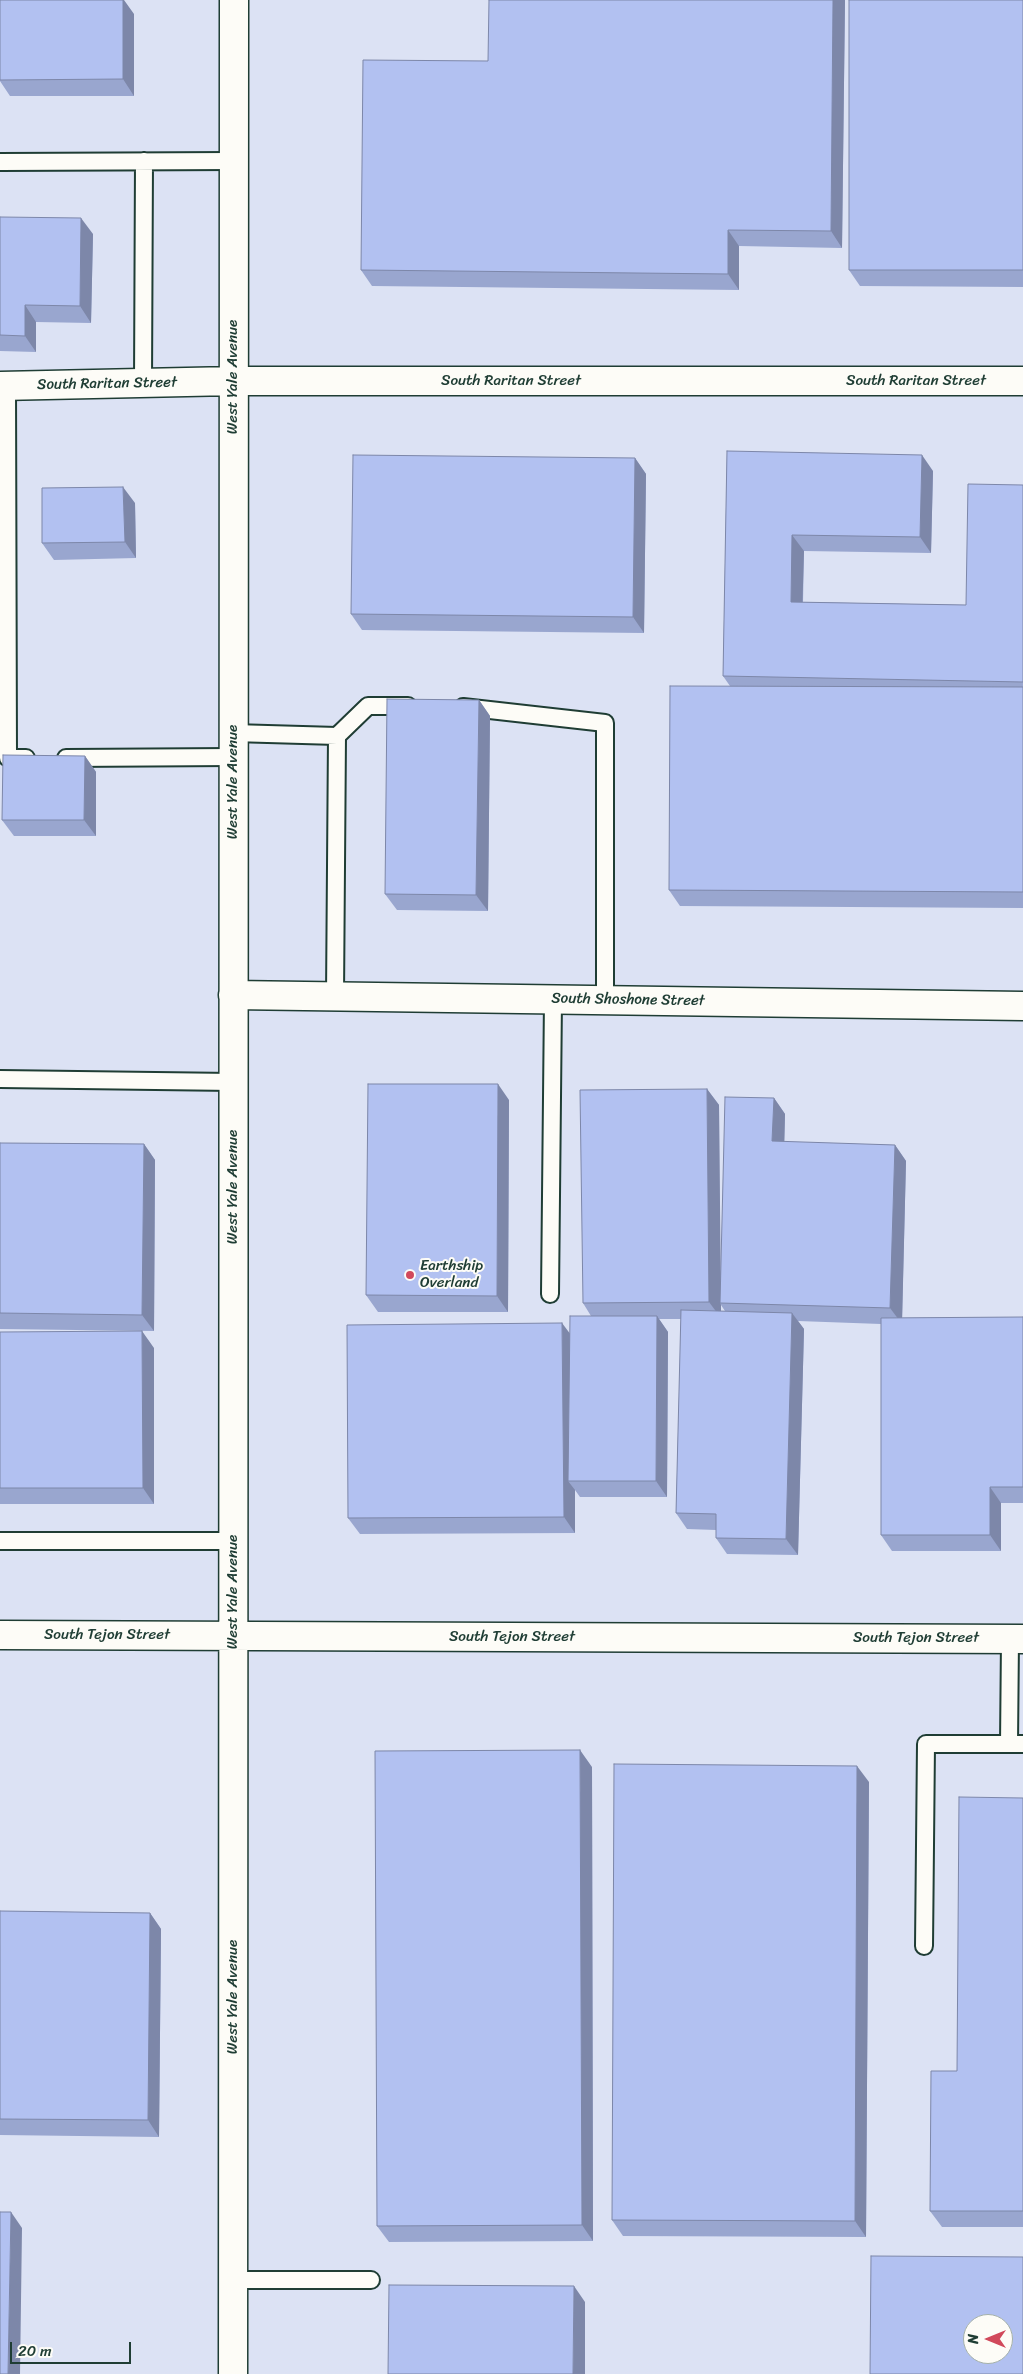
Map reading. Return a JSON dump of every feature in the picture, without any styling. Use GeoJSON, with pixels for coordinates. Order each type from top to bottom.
{"type":"FeatureCollection","features":[{"type":"Feature","properties":{"kind":"street","name":"West Yale Avenue"},"geometry":{"type":"LineString","coordinates":[[233,2374],[234,0]]}},
{"type":"Feature","properties":{"kind":"street","name":"South Raritan Street"},"geometry":{"type":"LineString","coordinates":[[4,386],[233,381],[1023,381]]}},
{"type":"Feature","properties":{"kind":"street","name":"South Shoshone Street"},"geometry":{"type":"LineString","coordinates":[[233,995],[1023,1006]]}},
{"type":"Feature","properties":{"kind":"street","name":"South Tejon Street"},"geometry":{"type":"LineString","coordinates":[[0,1635],[1017,1639]]}},
{"type":"Feature","properties":{"kind":"lane"},"geometry":{"type":"LineString","coordinates":[[144,161],[144,383]]}},
{"type":"Feature","properties":{"kind":"lane"},"geometry":{"type":"LineString","coordinates":[[0,162],[234,161]]}},
{"type":"Feature","properties":{"kind":"lane"},"geometry":{"type":"LineString","coordinates":[[4,386],[8,758],[43,758],[337,736],[368,706],[423,706]]}},
{"type":"Feature","properties":{"kind":"lane"},"geometry":{"type":"LineString","coordinates":[[451,706],[605,724],[605,1000]]}},
{"type":"Feature","properties":{"kind":"lane"},"geometry":{"type":"LineString","coordinates":[[334,996],[337,736]]}},
{"type":"Feature","properties":{"kind":"lane"},"geometry":{"type":"LineString","coordinates":[[550,1294],[553,1000]]}},
{"type":"Feature","properties":{"kind":"lane"},"geometry":{"type":"LineString","coordinates":[[0,1078],[233,1082]]}},
{"type":"Feature","properties":{"kind":"lane"},"geometry":{"type":"LineString","coordinates":[[0,1541],[233,1541]]}},
{"type":"Feature","properties":{"kind":"lane"},"geometry":{"type":"LineString","coordinates":[[924,1946],[926,1744],[1016,1744],[1017,1639]]}},
{"type":"Feature","properties":{"kind":"lane"},"geometry":{"type":"LineString","coordinates":[[233,2280],[371,2280]]}},
{"type":"Feature","properties":{"kind":"shaded area"},"geometry":{"type":"Polygon","coordinates":[[[0,0],[1023,0],[1023,2374],[0,2374],[0,0]]]}},
{"type":"Feature","properties":{"kind":"building"},"geometry":{"type":"Polygon","coordinates":[[[0,0],[123,0],[123,79],[0,80],[0,0]]]}},
{"type":"Feature","properties":{"kind":"building"},"geometry":{"type":"Polygon","coordinates":[[[489,0],[833,0],[831,231],[728,230],[728,274],[361,270],[363,60],[488,61],[489,0]]]}},
{"type":"Feature","properties":{"kind":"building"},"geometry":{"type":"Polygon","coordinates":[[[849,0],[1023,0],[1023,270],[849,270],[849,0]]]}},
{"type":"Feature","properties":{"kind":"building"},"geometry":{"type":"Polygon","coordinates":[[[0,217],[81,218],[80,306],[25,305],[25,336],[0,335],[0,217]]]}},
{"type":"Feature","properties":{"kind":"building"},"geometry":{"type":"Polygon","coordinates":[[[727,451],[922,455],[920,537],[792,535],[791,602],[966,605],[968,484],[1023,485],[1023,682],[723,676],[727,451]]]}},
{"type":"Feature","properties":{"kind":"building"},"geometry":{"type":"Polygon","coordinates":[[[353,455],[635,458],[633,617],[351,614],[353,455]]]}},
{"type":"Feature","properties":{"kind":"building"},"geometry":{"type":"Polygon","coordinates":[[[123,487],[125,542],[42,543],[42,488],[123,487]]]}},
{"type":"Feature","properties":{"kind":"building"},"geometry":{"type":"Polygon","coordinates":[[[670,686],[1023,687],[1023,892],[669,890],[670,686]]]}},
{"type":"Feature","properties":{"kind":"building"},"geometry":{"type":"Polygon","coordinates":[[[387,699],[479,700],[476,895],[385,894],[387,699]]]}},
{"type":"Feature","properties":{"kind":"building"},"geometry":{"type":"Polygon","coordinates":[[[3,755],[85,756],[84,820],[2,820],[3,755]]]}},
{"type":"Feature","properties":{"kind":"building"},"geometry":{"type":"Polygon","coordinates":[[[368,1084],[498,1084],[497,1296],[366,1295],[368,1084]]]}},
{"type":"Feature","properties":{"kind":"building"},"geometry":{"type":"Polygon","coordinates":[[[707,1089],[709,1302],[583,1303],[580,1090],[707,1089]]]}},
{"type":"Feature","properties":{"kind":"building"},"geometry":{"type":"Polygon","coordinates":[[[725,1097],[774,1098],[772,1141],[895,1145],[890,1308],[720,1303],[725,1097]]]}},
{"type":"Feature","properties":{"kind":"building"},"geometry":{"type":"Polygon","coordinates":[[[0,1143],[144,1144],[142,1315],[0,1313],[0,1143]]]}},
{"type":"Feature","properties":{"kind":"building"},"geometry":{"type":"Polygon","coordinates":[[[681,1310],[792,1313],[786,1539],[716,1538],[716,1514],[676,1513],[681,1310]]]}},
{"type":"Feature","properties":{"kind":"building"},"geometry":{"type":"Polygon","coordinates":[[[570,1316],[657,1316],[656,1481],[568,1481],[570,1316]]]}},
{"type":"Feature","properties":{"kind":"building"},"geometry":{"type":"Polygon","coordinates":[[[1023,1317],[1023,1487],[990,1487],[990,1535],[881,1535],[881,1318],[1023,1317]]]}},
{"type":"Feature","properties":{"kind":"building"},"geometry":{"type":"Polygon","coordinates":[[[562,1323],[564,1517],[348,1518],[347,1325],[562,1323]]]}},
{"type":"Feature","properties":{"kind":"building"},"geometry":{"type":"Polygon","coordinates":[[[142,1331],[143,1488],[0,1488],[0,1332],[142,1331]]]}},
{"type":"Feature","properties":{"kind":"building"},"geometry":{"type":"Polygon","coordinates":[[[580,1750],[582,2225],[377,2226],[375,1751],[580,1750]]]}},
{"type":"Feature","properties":{"kind":"building"},"geometry":{"type":"Polygon","coordinates":[[[614,1764],[857,1766],[855,2221],[612,2220],[614,1764]]]}},
{"type":"Feature","properties":{"kind":"building"},"geometry":{"type":"Polygon","coordinates":[[[959,1797],[1023,1798],[1023,2211],[930,2211],[931,2071],[957,2071],[959,1797]]]}},
{"type":"Feature","properties":{"kind":"building"},"geometry":{"type":"Polygon","coordinates":[[[0,1911],[150,1913],[148,2120],[0,2119],[0,1911]]]}},
{"type":"Feature","properties":{"kind":"building"},"geometry":{"type":"Polygon","coordinates":[[[0,2212],[11,2212],[8,2374],[0,2374],[0,2212]]]}},
{"type":"Feature","properties":{"kind":"building"},"geometry":{"type":"Polygon","coordinates":[[[871,2256],[1023,2257],[1023,2374],[870,2374],[871,2256]]]}},
{"type":"Feature","properties":{"kind":"building"},"geometry":{"type":"Polygon","coordinates":[[[389,2285],[574,2286],[573,2374],[388,2374],[389,2285]]]}},
{"type":"Feature","properties":{"kind":"place","name":"Earthship Overland"},"geometry":{"type":"Point","coordinates":[410,1275]}}]}
